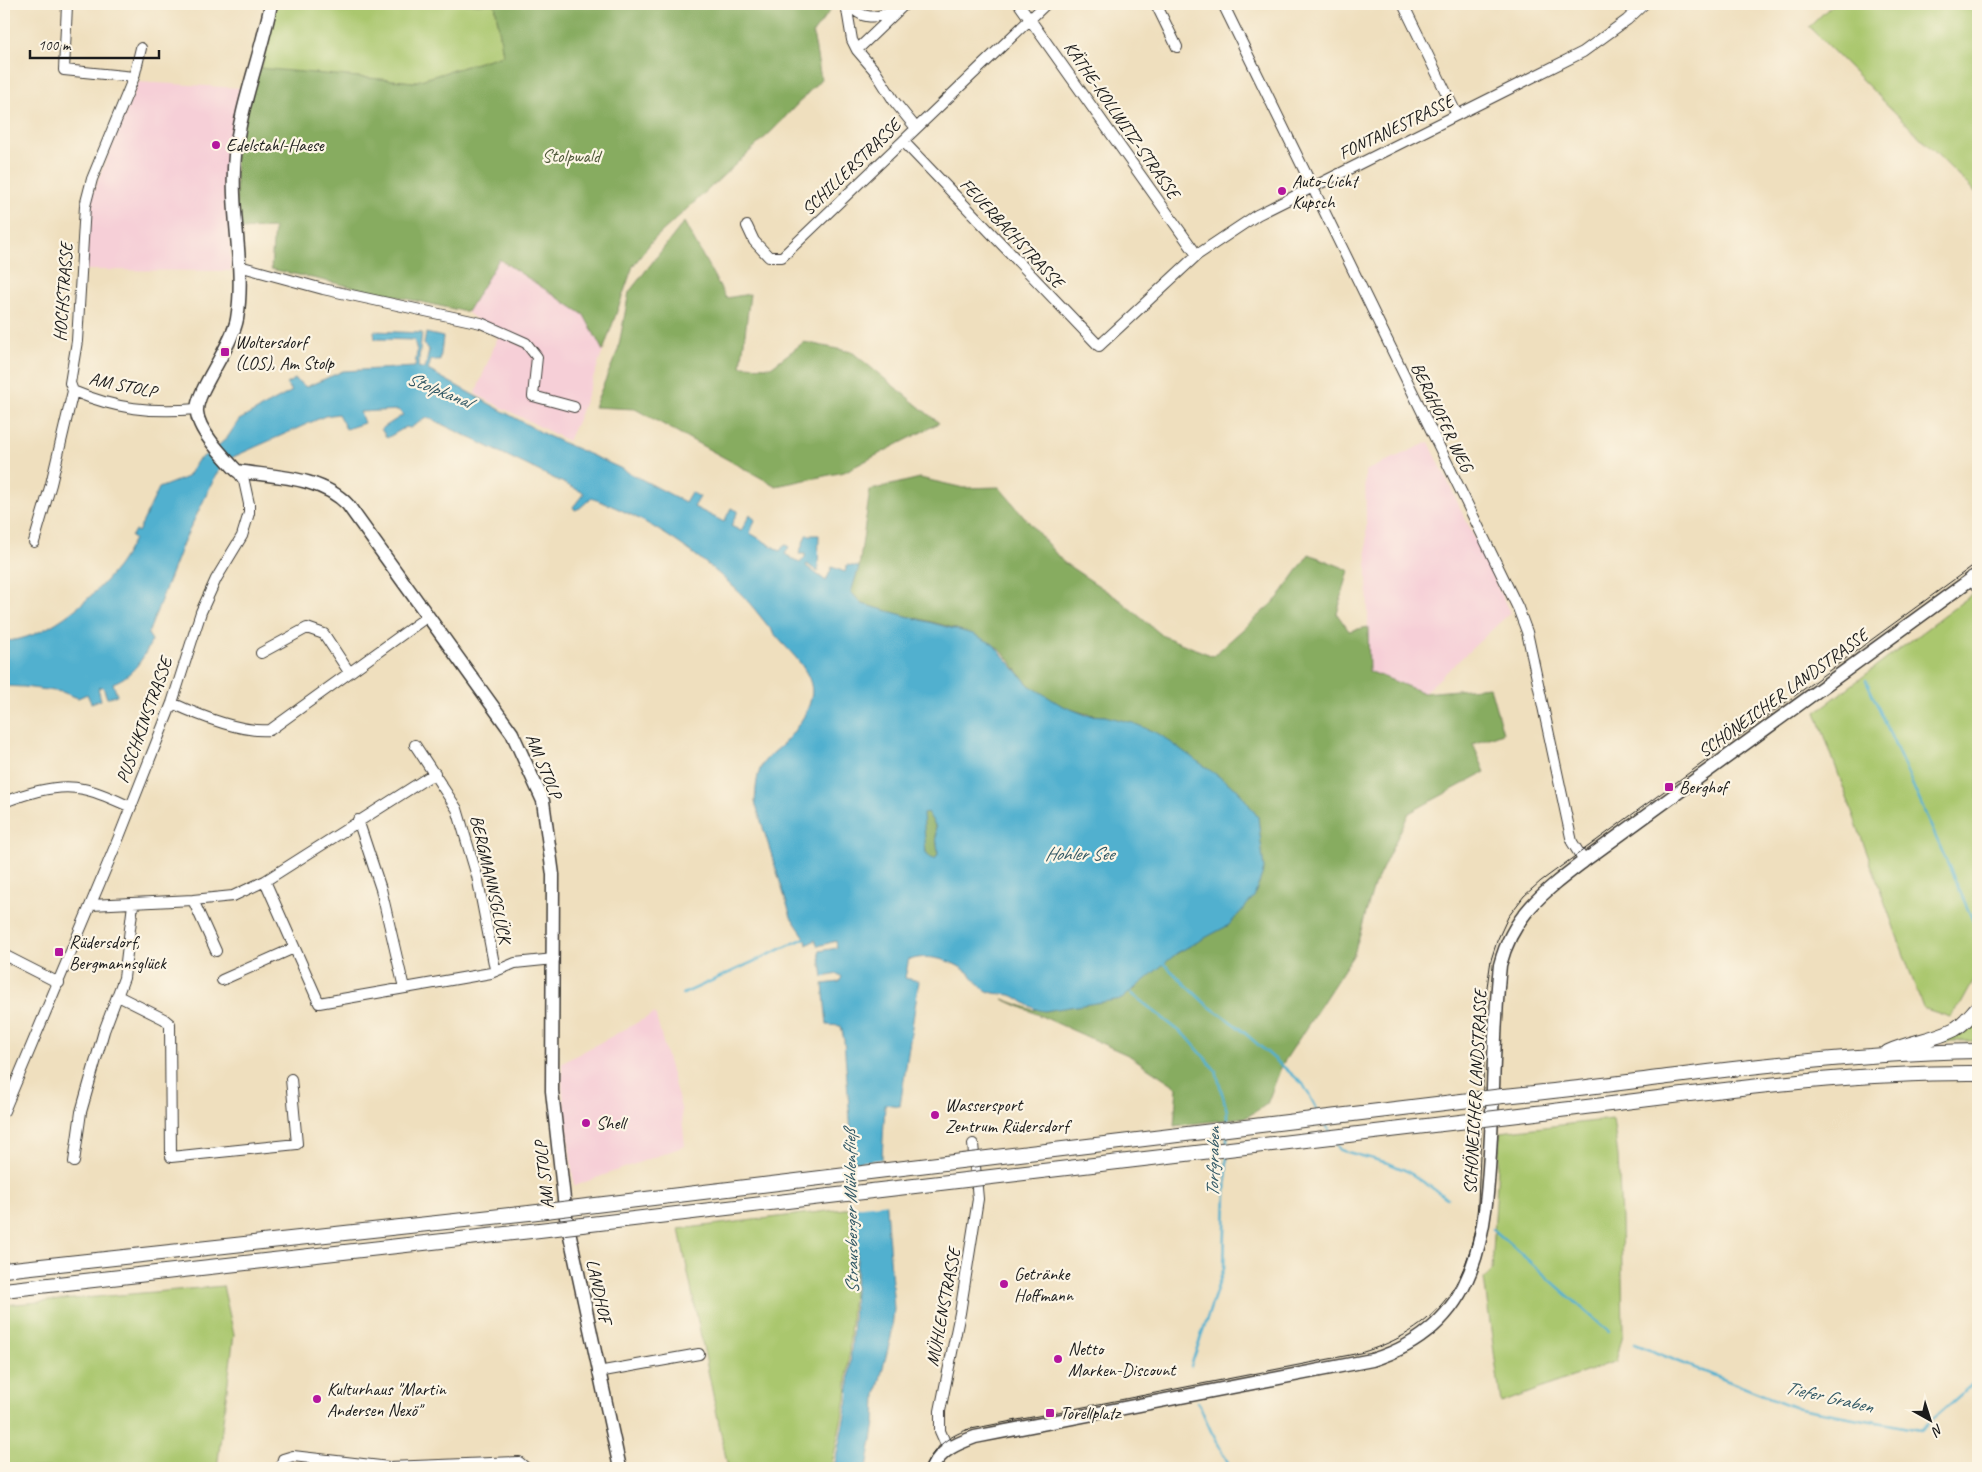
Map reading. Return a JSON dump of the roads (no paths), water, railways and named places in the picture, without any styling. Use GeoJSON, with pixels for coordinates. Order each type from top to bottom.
{"type":"FeatureCollection","features":[{"type":"Feature","properties":{"kind":"highway"},"geometry":{"type":"LineString","coordinates":[[1880,1055],[1906,1044],[1933,1038],[1956,1028],[1978,1007]]}},
{"type":"Feature","properties":{"kind":"highway"},"geometry":{"type":"LineString","coordinates":[[4,1270],[529,1213],[1503,1096],[1565,1091],[1678,1075],[1880,1055],[1978,1051]]}},
{"type":"Feature","properties":{"kind":"highway"},"geometry":{"type":"LineString","coordinates":[[4,1290],[531,1231],[1823,1080],[1978,1073]]}},
{"type":"Feature","properties":{"kind":"main road"},"geometry":{"type":"LineString","coordinates":[[235,469],[209,438],[197,416],[196,409],[203,391],[223,356],[237,320],[239,266],[235,156],[247,95],[271,4]]}},
{"type":"Feature","properties":{"kind":"main road","name":"AM STOLP"},"geometry":{"type":"LineString","coordinates":[[235,469],[303,481],[328,488],[339,496],[512,734],[542,802],[553,875],[552,1091],[566,1217]]}},
{"type":"Feature","properties":{"kind":"main road","name":"SCHÖNEICHER LANDSTRASSE"},"geometry":{"type":"LineString","coordinates":[[948,1449],[958,1443],[984,1435],[1372,1360],[1402,1349],[1435,1324],[1451,1306],[1468,1279],[1477,1257],[1484,1228],[1488,1191],[1498,984],[1502,956],[1513,931],[1531,905],[1584,861],[1977,579]]}},
{"type":"Feature","properties":{"kind":"main road","name":"LANDHOF"},"geometry":{"type":"LineString","coordinates":[[566,1217],[620,1468]]}},
{"type":"Feature","properties":{"kind":"main road"},"geometry":{"type":"LineString","coordinates":[[932,1468],[940,1456],[948,1449]]}},
{"type":"Feature","properties":{"kind":"street"},"geometry":{"type":"LineString","coordinates":[[848,4],[865,17],[896,11]]}},
{"type":"Feature","properties":{"kind":"street"},"geometry":{"type":"LineString","coordinates":[[848,4],[852,40],[857,50],[905,4]]}},
{"type":"Feature","properties":{"kind":"street","name":"KÄTHE-KOLLWITZ-STRASSE"},"geometry":{"type":"LineString","coordinates":[[1019,4],[1031,17],[1197,255]]}},
{"type":"Feature","properties":{"kind":"street"},"geometry":{"type":"LineString","coordinates":[[916,128],[1046,4]]}},
{"type":"Feature","properties":{"kind":"street"},"geometry":{"type":"LineString","coordinates":[[1156,4],[1177,47]]}},
{"type":"Feature","properties":{"kind":"street","name":"BERGHOFER WEG"},"geometry":{"type":"LineString","coordinates":[[1223,4],[1524,623],[1572,842],[1584,861]]}},
{"type":"Feature","properties":{"kind":"street"},"geometry":{"type":"LineString","coordinates":[[1403,4],[1457,115]]}},
{"type":"Feature","properties":{"kind":"street","name":"FONTANESTRASSE"},"geometry":{"type":"LineString","coordinates":[[1099,346],[1197,255],[1257,215],[1583,52],[1627,20],[1644,4]]}},
{"type":"Feature","properties":{"kind":"street"},"geometry":{"type":"LineString","coordinates":[[68,5],[64,70],[134,77]]}},
{"type":"Feature","properties":{"kind":"street","name":"HOCHSTRASSE"},"geometry":{"type":"LineString","coordinates":[[34,542],[51,484],[73,391],[70,383],[77,341],[85,206],[92,179],[111,139],[134,77],[141,48]]}},
{"type":"Feature","properties":{"kind":"street","name":"SCHILLERSTRASSE"},"geometry":{"type":"LineString","coordinates":[[746,226],[754,241],[769,257],[782,257],[916,128],[857,50]]}},
{"type":"Feature","properties":{"kind":"street","name":"FEUERBACHSTRASSE"},"geometry":{"type":"LineString","coordinates":[[903,141],[1099,346]]}},
{"type":"Feature","properties":{"kind":"street"},"geometry":{"type":"LineString","coordinates":[[239,266],[323,289],[481,323],[526,343],[537,357],[533,396],[574,407]]}},
{"type":"Feature","properties":{"kind":"street","name":"AM STOLP"},"geometry":{"type":"LineString","coordinates":[[73,391],[98,401],[143,411],[196,409]]}},
{"type":"Feature","properties":{"kind":"street","name":"PUSCHKINSTRASSE"},"geometry":{"type":"LineString","coordinates":[[4,1111],[131,807],[172,703],[201,612],[216,579],[242,536],[249,513],[244,481],[235,469]]}},
{"type":"Feature","properties":{"kind":"street"},"geometry":{"type":"LineString","coordinates":[[172,703],[205,718],[260,731],[270,730],[428,616]]}},
{"type":"Feature","properties":{"kind":"street"},"geometry":{"type":"LineString","coordinates":[[260,653],[307,628],[324,634],[349,672]]}},
{"type":"Feature","properties":{"kind":"street","name":"BERGMANNSGLÜCK"},"geometry":{"type":"LineString","coordinates":[[415,745],[457,809],[477,876],[495,969]]}},
{"type":"Feature","properties":{"kind":"street"},"geometry":{"type":"LineString","coordinates":[[91,905],[133,904],[233,896],[264,881],[435,773]]}},
{"type":"Feature","properties":{"kind":"street"},"geometry":{"type":"LineString","coordinates":[[4,802],[61,787],[74,787],[86,789],[131,807]]}},
{"type":"Feature","properties":{"kind":"street"},"geometry":{"type":"LineString","coordinates":[[358,820],[381,889],[404,988]]}},
{"type":"Feature","properties":{"kind":"street","name":"BERGMANNSGLÜCK"},"geometry":{"type":"LineString","coordinates":[[264,881],[319,1004],[491,972],[515,963],[554,958]]}},
{"type":"Feature","properties":{"kind":"street"},"geometry":{"type":"LineString","coordinates":[[193,900],[216,951]]}},
{"type":"Feature","properties":{"kind":"street"},"geometry":{"type":"LineString","coordinates":[[74,1162],[81,1112],[104,1032],[118,996],[127,960],[133,904]]}},
{"type":"Feature","properties":{"kind":"street"},"geometry":{"type":"LineString","coordinates":[[222,980],[294,948]]}},
{"type":"Feature","properties":{"kind":"street"},"geometry":{"type":"LineString","coordinates":[[4,956],[59,983]]}},
{"type":"Feature","properties":{"kind":"street"},"geometry":{"type":"LineString","coordinates":[[118,996],[164,1019],[170,1024],[171,1157],[297,1144],[291,1079]]}},
{"type":"Feature","properties":{"kind":"street","name":"MÜHLENSTRASSE"},"geometry":{"type":"LineString","coordinates":[[948,1449],[940,1431],[940,1411],[960,1313],[978,1199],[973,1144]]}},
{"type":"Feature","properties":{"kind":"street"},"geometry":{"type":"LineString","coordinates":[[598,1372],[700,1354]]}},
{"type":"Feature","properties":{"kind":"street"},"geometry":{"type":"LineString","coordinates":[[281,1468],[284,1459],[293,1456],[410,1468],[519,1462],[526,1468]]}},
{"type":"Feature","properties":{"kind":"water","name":"Hohler See"},"geometry":{"type":"Polygon","coordinates":[[[374,331],[422,333],[418,367],[425,369],[429,351],[424,344],[426,333],[443,337],[440,361],[431,360],[428,370],[546,435],[620,468],[685,502],[691,492],[700,497],[694,507],[724,522],[731,508],[738,511],[731,526],[741,531],[750,514],[755,520],[750,533],[780,551],[785,544],[789,547],[785,554],[800,563],[805,557],[805,554],[799,554],[806,535],[819,535],[818,572],[807,564],[806,566],[826,581],[832,567],[845,572],[847,565],[859,567],[851,592],[862,604],[973,634],[993,644],[1029,685],[1061,705],[1086,715],[1105,716],[1133,723],[1159,734],[1238,790],[1258,817],[1264,869],[1254,897],[1229,925],[1177,953],[1122,999],[1044,1011],[1038,1010],[1013,996],[987,991],[965,970],[950,962],[925,957],[910,960],[909,958],[905,978],[919,981],[900,1106],[885,1104],[882,1157],[894,1309],[891,1337],[876,1395],[875,1423],[867,1468],[834,1468],[848,1400],[857,1259],[853,1160],[844,1040],[841,1026],[827,1025],[823,984],[839,982],[842,977],[838,974],[823,977],[819,951],[837,948],[836,941],[818,946],[815,940],[807,945],[806,939],[791,917],[755,802],[757,778],[760,769],[767,759],[788,739],[804,716],[811,698],[811,684],[804,669],[795,657],[743,596],[727,581],[691,552],[653,527],[612,506],[591,498],[575,510],[573,507],[584,493],[429,418],[410,428],[406,427],[387,438],[381,429],[403,415],[398,410],[360,412],[364,423],[346,429],[338,414],[325,416],[233,457],[218,471],[183,543],[148,634],[152,640],[137,666],[127,676],[113,683],[117,695],[107,698],[103,687],[98,688],[101,700],[91,703],[87,694],[78,698],[62,692],[4,686],[4,641],[19,639],[49,627],[92,595],[122,560],[134,539],[131,537],[135,530],[138,532],[159,488],[187,477],[198,460],[227,438],[239,420],[292,391],[286,384],[295,379],[306,387],[343,371],[415,367],[417,351],[414,340],[375,339],[374,331]],[[927,812],[923,814],[926,853],[930,858],[935,859],[938,854],[935,825],[927,812]]]}},
{"type":"Feature","properties":{"kind":"waterway"},"geometry":{"type":"LineString","coordinates":[[1866,680],[1978,932]]}},
{"type":"Feature","properties":{"kind":"waterway"},"geometry":{"type":"LineString","coordinates":[[683,994],[805,938]]}},
{"type":"Feature","properties":{"kind":"waterway"},"geometry":{"type":"LineString","coordinates":[[1163,963],[1207,1005],[1238,1027],[1303,1084],[1319,1113]]}},
{"type":"Feature","properties":{"kind":"waterway","name":"Torfgraben"},"geometry":{"type":"LineString","coordinates":[[1131,993],[1188,1038],[1216,1071],[1227,1111],[1227,1125]]}},
{"type":"Feature","properties":{"kind":"waterway"},"geometry":{"type":"LineString","coordinates":[[1324,1122],[1330,1132]]}},
{"type":"Feature","properties":{"kind":"waterway","name":"Torfgraben"},"geometry":{"type":"LineString","coordinates":[[1227,1133],[1227,1145]]}},
{"type":"Feature","properties":{"kind":"waterway"},"geometry":{"type":"LineString","coordinates":[[1335,1142],[1340,1150],[1388,1163],[1407,1171],[1447,1198]]}},
{"type":"Feature","properties":{"kind":"waterway","name":"Torfgraben"},"geometry":{"type":"LineString","coordinates":[[1191,1366],[1224,1268],[1227,1153]]}},
{"type":"Feature","properties":{"kind":"waterway","name":"Tiefer Graben"},"geometry":{"type":"LineString","coordinates":[[1493,1229],[1609,1332]]}},
{"type":"Feature","properties":{"kind":"waterway","name":"Tiefer Graben"},"geometry":{"type":"LineString","coordinates":[[1634,1344],[1794,1407],[1921,1430],[1978,1379]]}},
{"type":"Feature","properties":{"kind":"waterway","name":"Torfgraben"},"geometry":{"type":"LineString","coordinates":[[1198,1402],[1231,1468]]}},
{"type":"Feature","properties":{"kind":"tram line"},"geometry":{"type":"LineString","coordinates":[[966,1430],[1360,1353],[1387,1343],[1410,1331],[1430,1317],[1446,1299],[1458,1279],[1468,1257],[1474,1231],[1478,1203],[1487,987],[1491,960],[1508,917],[1524,896],[1541,881],[1978,562]]}},
{"type":"Feature","properties":{"kind":"tram line"},"geometry":{"type":"LineString","coordinates":[[925,1468],[933,1453],[944,1442],[972,1428]]}},
{"type":"Feature","properties":{"kind":"place","name":"Edelstahl-Haese"},"geometry":{"type":"Point","coordinates":[216,145]}},
{"type":"Feature","properties":{"kind":"place","name":"Auto-Licht Kupsch"},"geometry":{"type":"Point","coordinates":[1282,191]}},
{"type":"Feature","properties":{"kind":"place","name":"Woltersdorf (LOS), Am Stolp"},"geometry":{"type":"Point","coordinates":[225,352]}},
{"type":"Feature","properties":{"kind":"place","name":"Berghof"},"geometry":{"type":"Point","coordinates":[1669,787]}},
{"type":"Feature","properties":{"kind":"place","name":"Rüdersdorf, Bergmannsglück"},"geometry":{"type":"Point","coordinates":[59,952]}},
{"type":"Feature","properties":{"kind":"place","name":"Wassersport Zentrum Rüdersdorf"},"geometry":{"type":"Point","coordinates":[935,1115]}},
{"type":"Feature","properties":{"kind":"place","name":"Shell"},"geometry":{"type":"Point","coordinates":[586,1123]}},
{"type":"Feature","properties":{"kind":"place","name":"Getränke Hoffmann"},"geometry":{"type":"Point","coordinates":[1004,1284]}},
{"type":"Feature","properties":{"kind":"place","name":"Netto Marken-Discount"},"geometry":{"type":"Point","coordinates":[1058,1359]}},
{"type":"Feature","properties":{"kind":"place","name":"Kulturhaus \"Martin Andersen Nexö\""},"geometry":{"type":"Point","coordinates":[317,1399]}},
{"type":"Feature","properties":{"kind":"place","name":"Torellplatz"},"geometry":{"type":"Point","coordinates":[1050,1413]}},
{"type":"Feature","properties":{"kind":"park label","name":"Stolpwald"},"geometry":{"type":"Point","coordinates":[571,156]}},
{"type":"Feature","properties":{"kind":"water label","name":"Stolpkanal"},"geometry":{"type":"Point","coordinates":[439,390]}},
{"type":"Feature","properties":{"kind":"water label","name":"Strausberger Mühlenfließ"},"geometry":{"type":"Point","coordinates":[851,1212]}}]}
